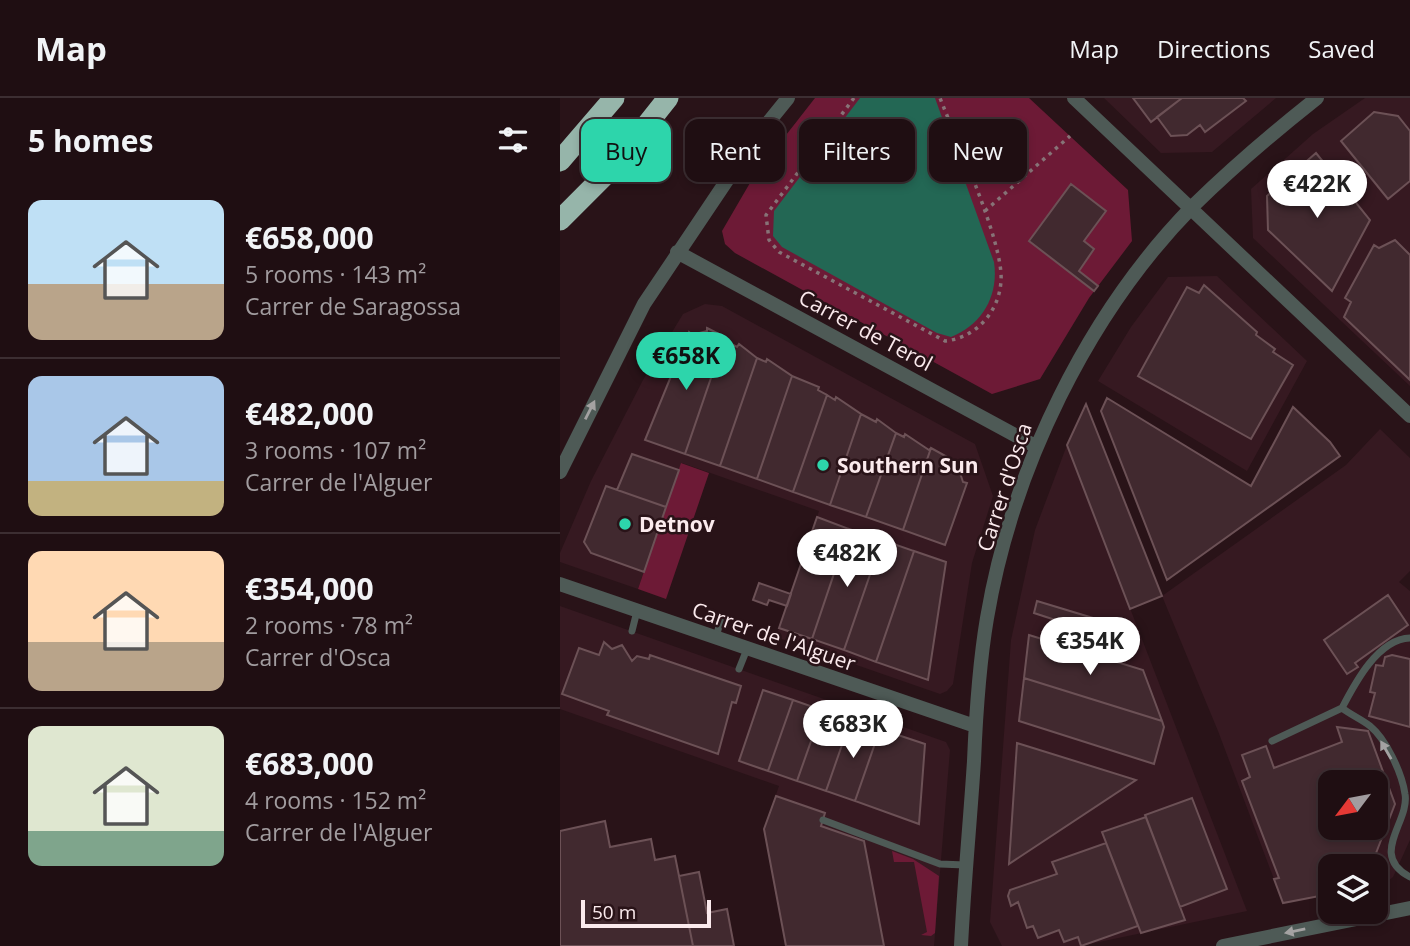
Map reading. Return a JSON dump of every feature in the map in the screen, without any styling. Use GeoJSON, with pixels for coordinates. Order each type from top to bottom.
{"type":"FeatureCollection","features":[{"type":"Feature","properties":{"kind":"highway"},"geometry":{"type":"LineString","coordinates":[[560,161],[614,98]]}},
{"type":"Feature","properties":{"kind":"highway"},"geometry":{"type":"LineString","coordinates":[[560,220],[614,166],[668,98]]}},
{"type":"Feature","properties":{"kind":"highway"},"geometry":{"type":"LineString","coordinates":[[560,234],[577,205]]}},
{"type":"Feature","properties":{"kind":"street"},"geometry":{"type":"LineString","coordinates":[[560,472],[644,304],[754,140],[788,98]]}},
{"type":"Feature","properties":{"kind":"street"},"geometry":{"type":"LineString","coordinates":[[1074,98],[1410,416]]}},
{"type":"Feature","properties":{"kind":"street","name":"Carrer d'Osca"},"geometry":{"type":"LineString","coordinates":[[961,946],[975,726],[987,617],[1010,525],[1035,446],[1067,384],[1121,295],[1192,208],[1317,98]]}},
{"type":"Feature","properties":{"kind":"street","name":"Carrer de Terol"},"geometry":{"type":"LineString","coordinates":[[677,252],[1035,446]]}},
{"type":"Feature","properties":{"kind":"street","name":"Carrer de l'Alguer"},"geometry":{"type":"LineString","coordinates":[[560,584],[975,726]]}},
{"type":"Feature","properties":{"kind":"street"},"geometry":{"type":"LineString","coordinates":[[1223,946],[1410,908]]}},
{"type":"Feature","properties":{"kind":"lane"},"geometry":{"type":"LineString","coordinates":[[632,631],[637,611]]}},
{"type":"Feature","properties":{"kind":"lane"},"geometry":{"type":"LineString","coordinates":[[716,639],[721,618]]}},
{"type":"Feature","properties":{"kind":"lane"},"geometry":{"type":"LineString","coordinates":[[1272,741],[1342,708],[1353,687],[1381,651],[1402,638],[1410,638]]}},
{"type":"Feature","properties":{"kind":"lane"},"geometry":{"type":"LineString","coordinates":[[739,669],[747,649]]}},
{"type":"Feature","properties":{"kind":"lane"},"geometry":{"type":"LineString","coordinates":[[1342,708],[1371,727],[1394,765],[1406,796],[1390,851],[1397,868],[1410,877]]}},
{"type":"Feature","properties":{"kind":"lane"},"geometry":{"type":"LineString","coordinates":[[823,821],[940,864],[965,865]]}},
{"type":"Feature","properties":{"kind":"path"},"geometry":{"type":"LineString","coordinates":[[854,98],[766,215],[769,240],[779,252],[944,341],[963,339],[983,323],[996,302],[1002,279],[984,212],[940,98]]}},
{"type":"Feature","properties":{"kind":"path"},"geometry":{"type":"LineString","coordinates":[[984,212],[1070,136]]}},
{"type":"Feature","properties":{"kind":"shaded area"},"geometry":{"type":"Polygon","coordinates":[[[815,98],[1029,98],[1128,190],[1132,241],[1089,298],[1040,379],[992,394],[735,253],[725,244],[722,231],[751,182],[785,182],[785,136],[815,98]]]}},
{"type":"Feature","properties":{"kind":"shaded area"},"geometry":{"type":"Polygon","coordinates":[[[860,98],[935,98],[943,119],[929,119],[929,182],[965,182],[994,262],[991,298],[980,317],[962,332],[951,337],[937,333],[782,247],[773,236],[774,211],[799,178],[799,182],[915,182],[915,119],[844,119],[860,98]]]}},
{"type":"Feature","properties":{"kind":"shaded area"},"geometry":{"type":"Polygon","coordinates":[[[1104,98],[1276,98],[1212,152],[1161,153],[1104,98]]]}},
{"type":"Feature","properties":{"kind":"shaded area"},"geometry":{"type":"Polygon","coordinates":[[[1365,98],[1410,98],[1410,386],[1253,238],[1251,189],[1313,134],[1365,98]]]}},
{"type":"Feature","properties":{"kind":"shaded area"},"geometry":{"type":"Polygon","coordinates":[[[1217,276],[1307,361],[1247,471],[1098,381],[1131,327],[1168,277],[1217,276]]]}},
{"type":"Feature","properties":{"kind":"shaded area"},"geometry":{"type":"Polygon","coordinates":[[[705,304],[722,306],[975,444],[993,496],[972,563],[953,684],[947,691],[940,694],[776,637],[819,511],[682,463],[638,589],[560,562],[560,553],[591,481],[643,380],[683,314],[705,304]]]}},
{"type":"Feature","properties":{"kind":"shaded area"},"geometry":{"type":"Polygon","coordinates":[[[1380,429],[1410,458],[1410,571],[1399,582],[1410,591],[1410,840],[1393,877],[1388,881],[1388,854],[1318,854],[1318,896],[1283,903],[1218,731],[1162,596],[1346,465],[1380,429]]]}},
{"type":"Feature","properties":{"kind":"shaded area"},"geometry":{"type":"Polygon","coordinates":[[[1067,445],[1247,911],[1080,946],[1002,946],[990,922],[1011,640],[1035,530],[1067,445]]]}},
{"type":"Feature","properties":{"kind":"shaded area"},"geometry":{"type":"Polygon","coordinates":[[[681,463],[709,473],[666,599],[638,589],[681,463]]]}},
{"type":"Feature","properties":{"kind":"shaded area"},"geometry":{"type":"Polygon","coordinates":[[[560,606],[946,742],[950,750],[934,946],[786,946],[764,829],[779,786],[560,709],[560,606]]]}},
{"type":"Feature","properties":{"kind":"shaded area"},"geometry":{"type":"Polygon","coordinates":[[[892,851],[913,859],[939,876],[935,933],[931,936],[921,935],[927,932],[914,862],[894,862],[892,851]]]}},
{"type":"Feature","properties":{"kind":"building"},"geometry":{"type":"Polygon","coordinates":[[[1133,98],[1182,98],[1151,122],[1133,98]]]}},
{"type":"Feature","properties":{"kind":"building"},"geometry":{"type":"Polygon","coordinates":[[[1182,98],[1243,98],[1246,101],[1205,132],[1200,125],[1187,135],[1171,136],[1157,117],[1182,98]]]}},
{"type":"Feature","properties":{"kind":"building"},"geometry":{"type":"Polygon","coordinates":[[[1374,112],[1398,116],[1410,131],[1410,181],[1388,199],[1341,141],[1374,112]]]}},
{"type":"Feature","properties":{"kind":"building"},"geometry":{"type":"Polygon","coordinates":[[[1316,153],[1370,220],[1332,291],[1268,230],[1267,196],[1316,153]]]}},
{"type":"Feature","properties":{"kind":"building"},"geometry":{"type":"Polygon","coordinates":[[[1071,184],[1106,211],[1084,241],[1094,249],[1079,271],[1098,286],[1094,291],[1029,241],[1071,184]]]}},
{"type":"Feature","properties":{"kind":"building"},"geometry":{"type":"Polygon","coordinates":[[[1395,240],[1410,255],[1410,380],[1344,317],[1351,302],[1345,298],[1374,245],[1379,248],[1395,240]]]}},
{"type":"Feature","properties":{"kind":"building"},"geometry":{"type":"Polygon","coordinates":[[[1204,285],[1257,332],[1256,335],[1275,349],[1273,352],[1293,365],[1251,439],[1138,376],[1187,287],[1199,293],[1204,285]]]}},
{"type":"Feature","properties":{"kind":"building"},"geometry":{"type":"Polygon","coordinates":[[[707,328],[725,337],[685,454],[645,440],[689,332],[692,335],[707,331],[707,328]]]}},
{"type":"Feature","properties":{"kind":"building"},"geometry":{"type":"Polygon","coordinates":[[[724,340],[737,347],[739,344],[757,358],[720,466],[685,454],[724,340]]]}},
{"type":"Feature","properties":{"kind":"building"},"geometry":{"type":"Polygon","coordinates":[[[757,358],[766,362],[767,359],[792,376],[757,479],[720,466],[757,358]]]}},
{"type":"Feature","properties":{"kind":"building"},"geometry":{"type":"Polygon","coordinates":[[[792,376],[819,387],[818,390],[827,395],[793,492],[757,479],[792,376]]]}},
{"type":"Feature","properties":{"kind":"building","name":"Southern Sun"},"geometry":{"type":"Polygon","coordinates":[[[827,395],[835,400],[836,397],[861,414],[830,505],[793,492],[827,395]]]}},
{"type":"Feature","properties":{"kind":"building"},"geometry":{"type":"Polygon","coordinates":[[[1107,398],[1251,486],[1293,407],[1330,442],[1340,456],[1167,580],[1101,411],[1107,398]]]}},
{"type":"Feature","properties":{"kind":"building"},"geometry":{"type":"Polygon","coordinates":[[[1086,404],[1162,596],[1130,609],[1067,445],[1086,404]]]}},
{"type":"Feature","properties":{"kind":"building"},"geometry":{"type":"Polygon","coordinates":[[[861,414],[876,422],[877,419],[896,433],[866,517],[830,505],[861,414]]]}},
{"type":"Feature","properties":{"kind":"building"},"geometry":{"type":"Polygon","coordinates":[[[896,433],[904,437],[905,434],[929,450],[931,448],[903,530],[866,517],[896,433]]]}},
{"type":"Feature","properties":{"kind":"building"},"geometry":{"type":"Polygon","coordinates":[[[931,448],[960,464],[958,467],[963,482],[967,483],[945,545],[903,530],[931,448]]]}},
{"type":"Feature","properties":{"kind":"building"},"geometry":{"type":"Polygon","coordinates":[[[632,454],[679,470],[666,507],[617,490],[632,454]]]}},
{"type":"Feature","properties":{"kind":"building","name":"Detnov"},"geometry":{"type":"Polygon","coordinates":[[[606,486],[666,507],[644,572],[591,553],[584,542],[606,486]]]}},
{"type":"Feature","properties":{"kind":"building"},"geometry":{"type":"Polygon","coordinates":[[[817,517],[849,529],[812,639],[779,628],[817,517]]]}},
{"type":"Feature","properties":{"kind":"building"},"geometry":{"type":"Polygon","coordinates":[[[849,529],[882,540],[844,650],[812,639],[849,529]]]}},
{"type":"Feature","properties":{"kind":"building"},"geometry":{"type":"Polygon","coordinates":[[[882,540],[914,551],[876,662],[844,650],[882,540]]]}},
{"type":"Feature","properties":{"kind":"building"},"geometry":{"type":"Polygon","coordinates":[[[914,551],[946,562],[928,680],[876,662],[914,551]]]}},
{"type":"Feature","properties":{"kind":"building"},"geometry":{"type":"Polygon","coordinates":[[[759,583],[791,594],[787,606],[769,600],[767,605],[753,600],[759,583]]]}},
{"type":"Feature","properties":{"kind":"building"},"geometry":{"type":"Polygon","coordinates":[[[1388,595],[1408,625],[1355,663],[1358,667],[1347,674],[1324,640],[1388,595]]]}},
{"type":"Feature","properties":{"kind":"building"},"geometry":{"type":"Polygon","coordinates":[[[1037,601],[1093,618],[1089,631],[1034,613],[1037,601]]]}},
{"type":"Feature","properties":{"kind":"building"},"geometry":{"type":"Polygon","coordinates":[[[1029,635],[1143,670],[1162,721],[1024,678],[1029,635]]]}},
{"type":"Feature","properties":{"kind":"building"},"geometry":{"type":"Polygon","coordinates":[[[604,642],[612,649],[622,645],[632,661],[637,656],[649,659],[650,655],[741,686],[736,703],[732,702],[718,754],[607,715],[609,711],[562,694],[579,648],[599,655],[604,642]]]}},
{"type":"Feature","properties":{"kind":"building"},"geometry":{"type":"Polygon","coordinates":[[[1392,655],[1410,659],[1410,727],[1369,716],[1375,693],[1370,692],[1376,665],[1383,666],[1385,657],[1392,655]]]}},
{"type":"Feature","properties":{"kind":"building"},"geometry":{"type":"Polygon","coordinates":[[[1024,678],[1162,721],[1164,727],[1154,764],[1019,721],[1024,678]]]}},
{"type":"Feature","properties":{"kind":"building"},"geometry":{"type":"Polygon","coordinates":[[[763,690],[793,700],[768,771],[739,761],[763,690]]]}},
{"type":"Feature","properties":{"kind":"building"},"geometry":{"type":"Polygon","coordinates":[[[793,700],[822,710],[797,781],[768,771],[793,700]]]}},
{"type":"Feature","properties":{"kind":"building"},"geometry":{"type":"Polygon","coordinates":[[[822,710],[851,719],[826,791],[797,781],[822,710]]]}},
{"type":"Feature","properties":{"kind":"building"},"geometry":{"type":"Polygon","coordinates":[[[851,719],[880,729],[855,801],[826,791],[851,719]]]}},
{"type":"Feature","properties":{"kind":"building"},"geometry":{"type":"Polygon","coordinates":[[[1337,727],[1368,731],[1382,770],[1318,770],[1318,840],[1381,840],[1376,854],[1318,854],[1318,896],[1283,903],[1274,879],[1279,878],[1242,781],[1250,777],[1242,755],[1266,746],[1274,768],[1342,742],[1337,727]]]}},
{"type":"Feature","properties":{"kind":"building"},"geometry":{"type":"Polygon","coordinates":[[[880,729],[925,744],[919,824],[855,801],[880,729]]]}},
{"type":"Feature","properties":{"kind":"building"},"geometry":{"type":"Polygon","coordinates":[[[1017,743],[1136,780],[1009,864],[1017,743]]]}},
{"type":"Feature","properties":{"kind":"building"},"geometry":{"type":"Polygon","coordinates":[[[1388,785],[1395,804],[1388,822],[1388,785]]]}},
{"type":"Feature","properties":{"kind":"building"},"geometry":{"type":"Polygon","coordinates":[[[776,796],[825,813],[821,826],[864,841],[884,946],[786,946],[764,829],[776,796]]]}},
{"type":"Feature","properties":{"kind":"building"},"geometry":{"type":"Polygon","coordinates":[[[1192,798],[1227,889],[1180,907],[1145,815],[1192,798]]]}},
{"type":"Feature","properties":{"kind":"building"},"geometry":{"type":"Polygon","coordinates":[[[1146,817],[1185,920],[1141,933],[1102,832],[1146,817]]]}},
{"type":"Feature","properties":{"kind":"building"},"geometry":{"type":"Polygon","coordinates":[[[605,821],[610,847],[651,839],[655,860],[675,856],[693,946],[560,946],[560,831],[605,821]]]}},
{"type":"Feature","properties":{"kind":"building"},"geometry":{"type":"Polygon","coordinates":[[[1106,843],[1138,926],[1081,946],[1078,937],[1064,942],[1059,930],[1038,938],[1033,926],[1027,928],[1018,902],[1011,906],[1008,896],[1010,890],[1057,874],[1052,862],[1106,843]]]}},
{"type":"Feature","properties":{"kind":"building"},"geometry":{"type":"Polygon","coordinates":[[[699,872],[707,913],[727,909],[734,946],[693,946],[679,876],[699,872]]]}},
{"type":"Feature","properties":{"kind":"place","name":"Southern Sun"},"geometry":{"type":"Point","coordinates":[823,465]}},
{"type":"Feature","properties":{"kind":"place","name":"Detnov"},"geometry":{"type":"Point","coordinates":[625,524]}}]}
